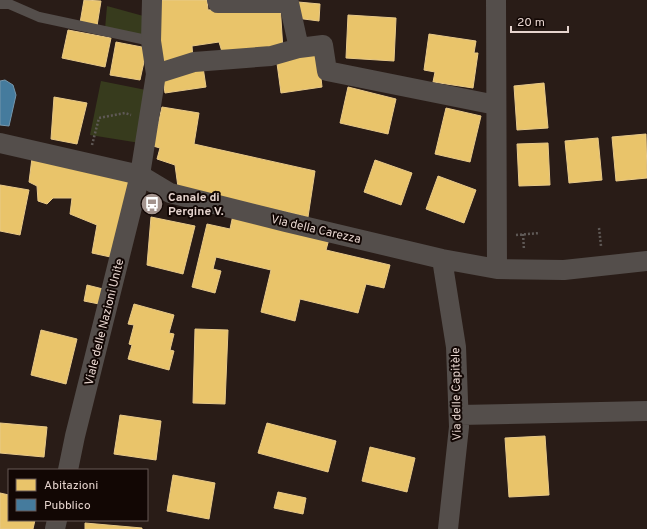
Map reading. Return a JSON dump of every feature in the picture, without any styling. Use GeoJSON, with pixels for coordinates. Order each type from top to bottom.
{"type":"FeatureCollection","features":[{"type":"Feature","properties":{"kind":"street","name":"Viale delle Nazioni Unite"},"geometry":{"type":"LineString","coordinates":[[68,469],[140,175],[156,74],[151,41],[152,0]]}},
{"type":"Feature","properties":{"kind":"street"},"geometry":{"type":"LineString","coordinates":[[217,0],[218,3],[289,3],[299,48]]}},
{"type":"Feature","properties":{"kind":"street"},"geometry":{"type":"LineString","coordinates":[[496,0],[497,269]]}},
{"type":"Feature","properties":{"kind":"street"},"geometry":{"type":"LineString","coordinates":[[156,74],[194,62],[271,56],[299,48],[323,45],[327,71],[496,105]]}},
{"type":"Feature","properties":{"kind":"street","name":"Via della Carezza"},"geometry":{"type":"LineString","coordinates":[[0,143],[140,175],[170,193],[442,259],[497,269],[564,270],[647,261]]}},
{"type":"Feature","properties":{"kind":"street","name":"Via delle Capitèle"},"geometry":{"type":"LineString","coordinates":[[442,259],[456,346],[459,415],[448,529]]}},
{"type":"Feature","properties":{"kind":"street"},"geometry":{"type":"LineString","coordinates":[[459,415],[647,411]]}},
{"type":"Feature","properties":{"kind":"lane"},"geometry":{"type":"LineString","coordinates":[[0,4],[9,4],[40,17],[151,41]]}},
{"type":"Feature","properties":{"kind":"path"},"geometry":{"type":"LineString","coordinates":[[94,136],[99,118],[125,113],[149,120]]}},
{"type":"Feature","properties":{"kind":"path"},"geometry":{"type":"LineString","coordinates":[[599,228],[601,248]]}},
{"type":"Feature","properties":{"kind":"path"},"geometry":{"type":"LineString","coordinates":[[523,234],[524,254]]}},
{"type":"Feature","properties":{"kind":"green space"},"geometry":{"type":"Polygon","coordinates":[[[107,6],[147,17],[145,38],[105,29],[107,6]]]}},
{"type":"Feature","properties":{"kind":"green space"},"geometry":{"type":"Polygon","coordinates":[[[101,81],[146,90],[140,143],[90,135],[101,81]]]}},
{"type":"Feature","properties":{"kind":"building: Abitazioni"},"geometry":{"type":"Polygon","coordinates":[[[84,0],[101,1],[97,26],[80,23],[84,0]]]}},
{"type":"Feature","properties":{"kind":"building: Abitazioni"},"geometry":{"type":"Polygon","coordinates":[[[155,0],[207,0],[208,10],[280,4],[283,50],[223,55],[219,42],[192,46],[193,59],[163,67],[155,0]]]}},
{"type":"Feature","properties":{"kind":"building: Abitazioni"},"geometry":{"type":"Polygon","coordinates":[[[298,2],[320,4],[319,21],[296,18],[298,2]]]}},
{"type":"Feature","properties":{"kind":"building: Abitazioni"},"geometry":{"type":"Polygon","coordinates":[[[348,15],[396,18],[394,61],[346,58],[348,15]]]}},
{"type":"Feature","properties":{"kind":"building: Abitazioni"},"geometry":{"type":"Polygon","coordinates":[[[68,30],[111,38],[105,67],[62,58],[68,30]]]}},
{"type":"Feature","properties":{"kind":"building: Abitazioni"},"geometry":{"type":"Polygon","coordinates":[[[429,34],[476,41],[474,53],[478,53],[473,88],[433,82],[435,72],[424,70],[429,34]]]}},
{"type":"Feature","properties":{"kind":"building: Abitazioni"},"geometry":{"type":"Polygon","coordinates":[[[116,42],[147,48],[140,80],[110,75],[116,42]]]}},
{"type":"Feature","properties":{"kind":"building: Abitazioni"},"geometry":{"type":"Polygon","coordinates":[[[318,51],[322,87],[281,93],[276,56],[318,51]]]}},
{"type":"Feature","properties":{"kind":"building: Abitazioni"},"geometry":{"type":"Polygon","coordinates":[[[203,67],[206,87],[165,93],[162,73],[203,67]]]}},
{"type":"Feature","properties":{"kind":"building: Abitazioni"},"geometry":{"type":"Polygon","coordinates":[[[544,83],[548,128],[517,130],[514,86],[544,83]]]}},
{"type":"Feature","properties":{"kind":"building: Abitazioni"},"geometry":{"type":"Polygon","coordinates":[[[348,87],[396,99],[388,134],[340,123],[348,87]]]}},
{"type":"Feature","properties":{"kind":"building: Abitazioni"},"geometry":{"type":"Polygon","coordinates":[[[54,97],[87,103],[77,144],[51,139],[54,97]]]}},
{"type":"Feature","properties":{"kind":"building: Abitazioni"},"geometry":{"type":"Polygon","coordinates":[[[162,107],[199,113],[194,144],[315,171],[308,217],[178,187],[175,165],[157,159],[160,148],[153,146],[162,107]]]}},
{"type":"Feature","properties":{"kind":"building: Abitazioni"},"geometry":{"type":"Polygon","coordinates":[[[446,108],[481,116],[470,162],[435,154],[446,108]]]}},
{"type":"Feature","properties":{"kind":"building: Abitazioni"},"geometry":{"type":"Polygon","coordinates":[[[646,134],[647,178],[616,181],[612,137],[646,134]]]}},
{"type":"Feature","properties":{"kind":"building: Abitazioni"},"geometry":{"type":"Polygon","coordinates":[[[598,138],[602,180],[569,183],[565,141],[598,138]]]}},
{"type":"Feature","properties":{"kind":"building: Abitazioni"},"geometry":{"type":"Polygon","coordinates":[[[548,143],[550,185],[519,186],[517,144],[548,143]]]}},
{"type":"Feature","properties":{"kind":"building: Abitazioni"},"geometry":{"type":"Polygon","coordinates":[[[32,158],[136,180],[115,258],[92,253],[97,225],[70,214],[72,198],[53,198],[47,204],[38,201],[37,186],[29,182],[32,158]]]}},
{"type":"Feature","properties":{"kind":"building: Abitazioni"},"geometry":{"type":"Polygon","coordinates":[[[375,160],[412,173],[401,205],[364,192],[375,160]]]}},
{"type":"Feature","properties":{"kind":"building: Abitazioni"},"geometry":{"type":"Polygon","coordinates":[[[438,176],[476,190],[464,223],[426,209],[438,176]]]}},
{"type":"Feature","properties":{"kind":"building: Abitazioni"},"geometry":{"type":"Polygon","coordinates":[[[0,185],[29,190],[20,235],[0,231],[0,185]]]}},
{"type":"Feature","properties":{"kind":"building: Abitazioni"},"geometry":{"type":"Polygon","coordinates":[[[233,215],[329,239],[326,250],[390,265],[384,288],[366,284],[358,313],[300,299],[295,321],[261,312],[271,270],[216,257],[213,269],[221,271],[215,293],[192,287],[207,224],[230,229],[233,215]]]}},
{"type":"Feature","properties":{"kind":"building: Abitazioni"},"geometry":{"type":"Polygon","coordinates":[[[151,217],[195,226],[183,274],[147,265],[151,217]]]}},
{"type":"Feature","properties":{"kind":"building: Abitazioni"},"geometry":{"type":"Polygon","coordinates":[[[87,285],[103,289],[99,304],[84,301],[87,285]]]}},
{"type":"Feature","properties":{"kind":"building: Abitazioni"},"geometry":{"type":"Polygon","coordinates":[[[134,304],[174,315],[169,333],[174,334],[170,350],[174,351],[169,370],[128,359],[132,345],[129,344],[134,325],[128,324],[134,304]]]}},
{"type":"Feature","properties":{"kind":"building: Abitazioni"},"geometry":{"type":"Polygon","coordinates":[[[195,329],[228,330],[225,404],[193,403],[195,329]]]}},
{"type":"Feature","properties":{"kind":"building: Abitazioni"},"geometry":{"type":"Polygon","coordinates":[[[41,330],[77,339],[66,384],[31,375],[41,330]]]}},
{"type":"Feature","properties":{"kind":"building: Abitazioni"},"geometry":{"type":"Polygon","coordinates":[[[120,415],[161,421],[156,460],[114,454],[120,415]]]}},
{"type":"Feature","properties":{"kind":"building: Abitazioni"},"geometry":{"type":"Polygon","coordinates":[[[0,423],[47,427],[44,457],[0,453],[0,423]]]}},
{"type":"Feature","properties":{"kind":"building: Abitazioni"},"geometry":{"type":"Polygon","coordinates":[[[267,423],[336,441],[328,472],[258,453],[267,423]]]}},
{"type":"Feature","properties":{"kind":"building: Abitazioni"},"geometry":{"type":"Polygon","coordinates":[[[545,436],[549,495],[509,497],[505,438],[545,436]]]}},
{"type":"Feature","properties":{"kind":"building: Abitazioni"},"geometry":{"type":"Polygon","coordinates":[[[370,447],[415,458],[407,492],[362,481],[370,447]]]}},
{"type":"Feature","properties":{"kind":"building: Abitazioni"},"geometry":{"type":"Polygon","coordinates":[[[173,475],[215,483],[209,519],[167,511],[173,475]]]}},
{"type":"Feature","properties":{"kind":"building: Abitazioni"},"geometry":{"type":"Polygon","coordinates":[[[278,492],[306,498],[303,514],[274,508],[278,492]]]}},
{"type":"Feature","properties":{"kind":"building: Abitazioni"},"geometry":{"type":"Polygon","coordinates":[[[0,493],[8,495],[8,521],[35,521],[33,529],[0,529],[0,493]]]}},
{"type":"Feature","properties":{"kind":"building: Abitazioni"},"geometry":{"type":"Polygon","coordinates":[[[85,523],[142,528],[142,529],[85,529],[85,523]]]}},
{"type":"Feature","properties":{"kind":"building: Pubblico"},"geometry":{"type":"Polygon","coordinates":[[[5,80],[13,85],[16,95],[9,126],[0,125],[0,81],[5,80]]]}},
{"type":"Feature","properties":{"kind":"place","name":"Canale di Pergine V."},"geometry":{"type":"Point","coordinates":[152,204]}}]}
